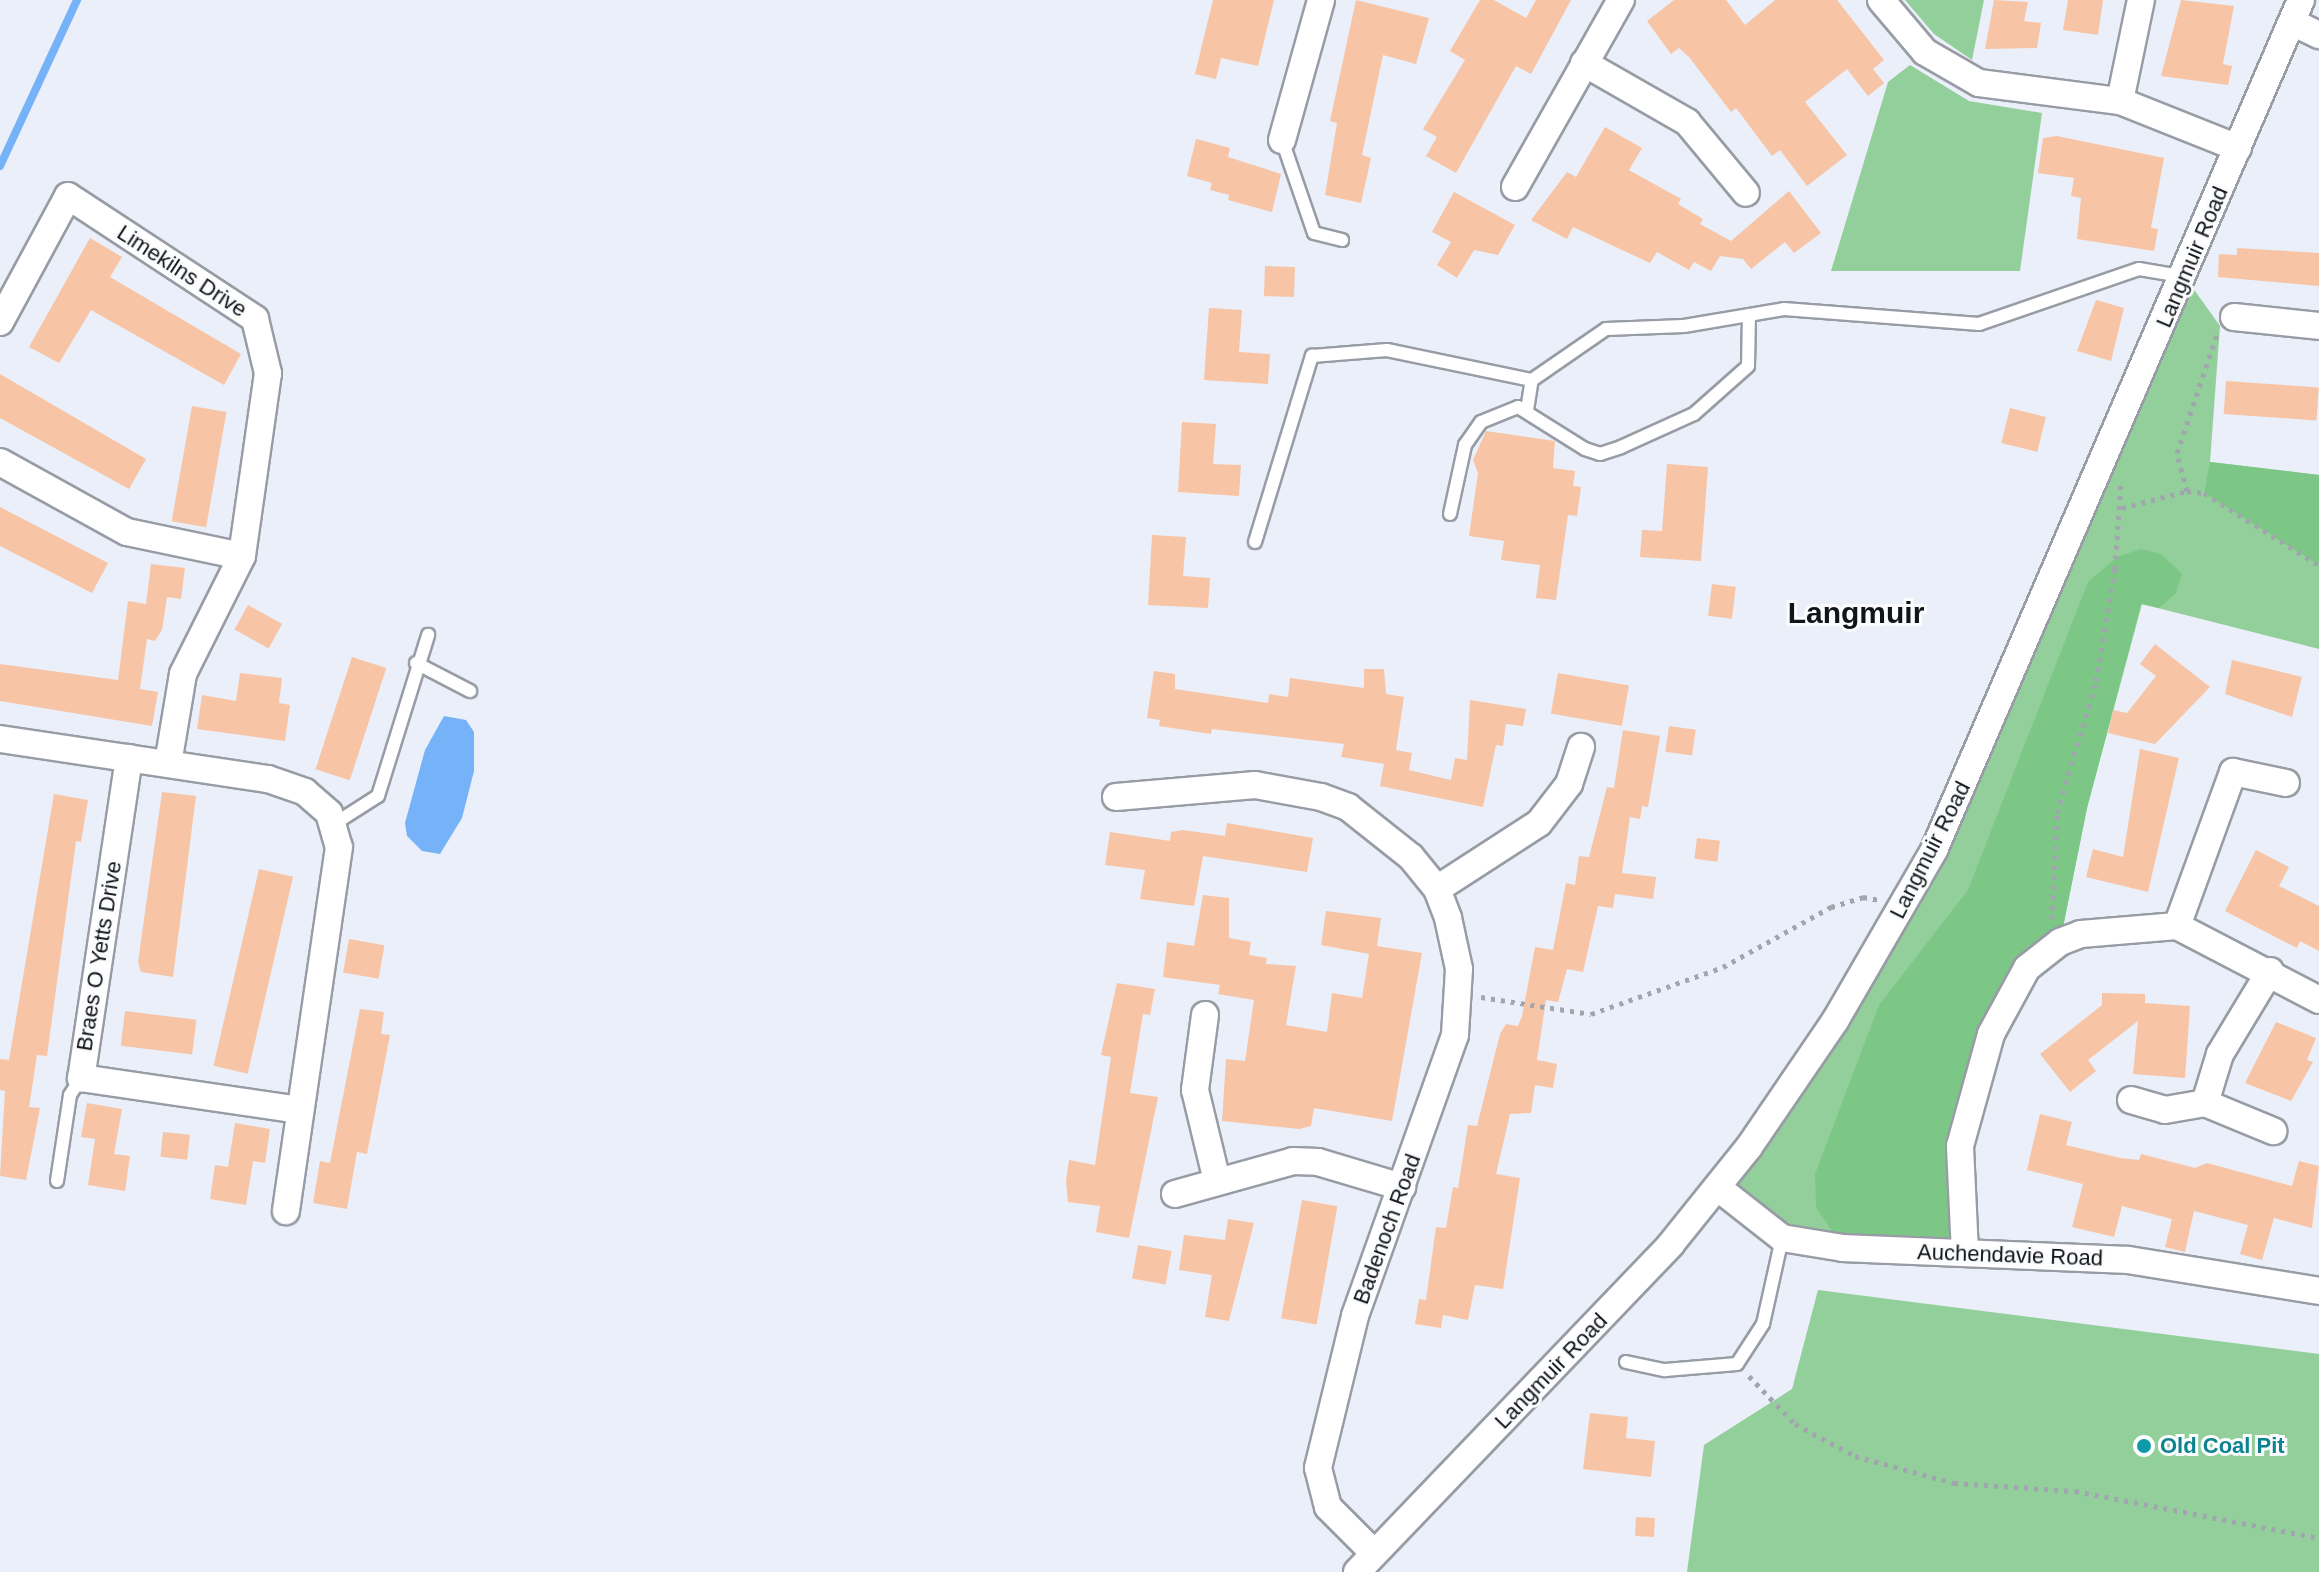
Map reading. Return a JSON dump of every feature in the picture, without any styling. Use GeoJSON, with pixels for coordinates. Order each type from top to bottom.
{"type":"FeatureCollection","features":[{"type":"Feature","properties":{"kind":"street"},"geometry":{"type":"LineString","coordinates":[[1282,140],[1321,0]]}},
{"type":"Feature","properties":{"kind":"street"},"geometry":{"type":"LineString","coordinates":[[1515,187],[1621,0]]}},
{"type":"Feature","properties":{"kind":"street"},"geometry":{"type":"LineString","coordinates":[[1881,0],[1925,52],[1979,83],[2120,101],[2238,148]]}},
{"type":"Feature","properties":{"kind":"street"},"geometry":{"type":"LineString","coordinates":[[2120,101],[2141,0]]}},
{"type":"Feature","properties":{"kind":"street"},"geometry":{"type":"LineString","coordinates":[[2297,11],[2319,35]]}},
{"type":"Feature","properties":{"kind":"street","name":"Langmuir Road"},"geometry":{"type":"LineString","coordinates":[[1365,1563],[1625,1295],[1717,1187],[1835,1021],[1901,910],[2111,447],[2297,11]]}},
{"type":"Feature","properties":{"kind":"street"},"geometry":{"type":"LineString","coordinates":[[1584,63],[1687,122],[1746,193]]}},
{"type":"Feature","properties":{"kind":"street","name":"Limekilns Drive"},"geometry":{"type":"LineString","coordinates":[[0,322],[68,196],[255,319],[268,373],[242,556],[183,674],[168,764]]}},
{"type":"Feature","properties":{"kind":"street"},"geometry":{"type":"LineString","coordinates":[[2234,317],[2319,326]]}},
{"type":"Feature","properties":{"kind":"street"},"geometry":{"type":"LineString","coordinates":[[0,462],[127,532],[242,556]]}},
{"type":"Feature","properties":{"kind":"street"},"geometry":{"type":"LineString","coordinates":[[0,739],[288,785],[319,801],[334,824],[339,847],[286,1211]]}},
{"type":"Feature","properties":{"kind":"street"},"geometry":{"type":"LineString","coordinates":[[1437,889],[1539,823],[1569,784],[1581,747]]}},
{"type":"Feature","properties":{"kind":"street","name":"Braes O Yetts Drive"},"geometry":{"type":"LineString","coordinates":[[129,758],[81,1078],[300,1110]]}},
{"type":"Feature","properties":{"kind":"street"},"geometry":{"type":"LineString","coordinates":[[2177,926],[2233,772],[2286,783]]}},
{"type":"Feature","properties":{"kind":"street","name":"Badenoch Road"},"geometry":{"type":"LineString","coordinates":[[1116,797],[1255,785],[1310,794],[1348,807],[1383,831],[1437,889],[1456,946],[1460,994],[1447,1069],[1355,1316],[1318,1468],[1328,1507],[1365,1563]]}},
{"type":"Feature","properties":{"kind":"street"},"geometry":{"type":"LineString","coordinates":[[1965,1253],[1960,1146],[1991,1034],[2027,968],[2060,942],[2097,932],[2177,926],[2270,971],[2319,1000]]}},
{"type":"Feature","properties":{"kind":"street"},"geometry":{"type":"LineString","coordinates":[[2205,1103],[2220,1054],[2270,971]]}},
{"type":"Feature","properties":{"kind":"street"},"geometry":{"type":"LineString","coordinates":[[1205,1015],[1195,1090],[1217,1181]]}},
{"type":"Feature","properties":{"kind":"street"},"geometry":{"type":"LineString","coordinates":[[2131,1100],[2165,1110],[2205,1103],[2273,1131]]}},
{"type":"Feature","properties":{"kind":"street"},"geometry":{"type":"LineString","coordinates":[[1175,1194],[1217,1181],[1306,1162],[1402,1187]]}},
{"type":"Feature","properties":{"kind":"street","name":"Auchendavie Road"},"geometry":{"type":"LineString","coordinates":[[1717,1187],[1782,1238],[1843,1248],[2128,1260],[2319,1291]]}},
{"type":"Feature","properties":{"kind":"lane"},"geometry":{"type":"LineString","coordinates":[[1282,140],[1314,233],[1342,240]]}},
{"type":"Feature","properties":{"kind":"lane"},"geometry":{"type":"LineString","coordinates":[[1527,410],[1532,380],[1606,329],[1684,326],[1784,309],[1979,324],[2139,269],[2185,277]]}},
{"type":"Feature","properties":{"kind":"lane"},"geometry":{"type":"LineString","coordinates":[[1450,514],[1465,445],[1481,422],[1507,408],[1527,410],[1585,449],[1600,454],[1621,447],[1694,414],[1748,366],[1749,315]]}},
{"type":"Feature","properties":{"kind":"lane"},"geometry":{"type":"LineString","coordinates":[[1255,542],[1312,356],[1387,350],[1532,380]]}},
{"type":"Feature","properties":{"kind":"lane"},"geometry":{"type":"LineString","coordinates":[[334,824],[378,796],[416,663],[428,635]]}},
{"type":"Feature","properties":{"kind":"lane"},"geometry":{"type":"LineString","coordinates":[[416,663],[470,691]]}},
{"type":"Feature","properties":{"kind":"lane"},"geometry":{"type":"LineString","coordinates":[[57,1181],[70,1095],[81,1078]]}},
{"type":"Feature","properties":{"kind":"lane"},"geometry":{"type":"LineString","coordinates":[[1626,1362],[1665,1370],[1737,1364],[1763,1324],[1782,1238]]}},
{"type":"Feature","properties":{"kind":"path"},"geometry":{"type":"LineString","coordinates":[[2187,491],[2177,453],[2220,326],[2234,317]]}},
{"type":"Feature","properties":{"kind":"path"},"geometry":{"type":"LineString","coordinates":[[2060,942],[2052,920],[2057,813],[2096,681],[2122,508],[2120,457],[2111,447]]}},
{"type":"Feature","properties":{"kind":"path"},"geometry":{"type":"LineString","coordinates":[[2122,508],[2187,491],[2223,503],[2319,565]]}},
{"type":"Feature","properties":{"kind":"path"},"geometry":{"type":"LineString","coordinates":[[1460,994],[1591,1014],[1723,967],[1831,907],[1863,897],[1901,910]]}},
{"type":"Feature","properties":{"kind":"path"},"geometry":{"type":"LineString","coordinates":[[1737,1364],[1795,1424],[1855,1456],[1954,1483],[2075,1491],[2319,1538]]}},
{"type":"Feature","properties":{"kind":"green space"},"geometry":{"type":"Polygon","coordinates":[[[1905,0],[1984,0],[1972,60],[1934,34],[1905,0]]]}},
{"type":"Feature","properties":{"kind":"green space"},"geometry":{"type":"Polygon","coordinates":[[[1910,65],[1969,101],[2042,113],[2020,271],[1831,271],[1888,82],[1910,65]]]}},
{"type":"Feature","properties":{"kind":"green space"},"geometry":{"type":"Polygon","coordinates":[[[2185,277],[2220,326],[2210,462],[2319,475],[2319,649],[2142,604],[2087,808],[2060,942],[2027,968],[1960,1146],[1965,1253],[1782,1238],[1729,1198],[1749,1147],[1901,910],[2185,277]]]}},
{"type":"Feature","properties":{"kind":"green space"},"geometry":{"type":"Polygon","coordinates":[[[2210,462],[2319,475],[2319,565],[2204,493],[2210,462]]]}},
{"type":"Feature","properties":{"kind":"green space"},"geometry":{"type":"Polygon","coordinates":[[[2141,549],[2161,554],[2182,574],[2176,593],[2159,608],[2141,604],[2087,808],[2060,942],[2027,968],[1960,1146],[1965,1253],[1843,1248],[1816,1207],[1815,1174],[1879,1005],[1968,890],[2088,582],[2117,557],[2141,549]]]}},
{"type":"Feature","properties":{"kind":"green space"},"geometry":{"type":"Polygon","coordinates":[[[1818,1290],[2319,1354],[2319,1572],[1687,1572],[1704,1445],[1792,1389],[1818,1290]]]}},
{"type":"Feature","properties":{"kind":"water"},"geometry":{"type":"Polygon","coordinates":[[[444,716],[466,720],[474,732],[474,771],[462,818],[440,854],[422,851],[407,836],[405,823],[425,750],[444,716]]]}},
{"type":"Feature","properties":{"kind":"building"},"geometry":{"type":"Polygon","coordinates":[[[1213,0],[1274,0],[1258,66],[1221,58],[1216,79],[1195,74],[1213,0]]]}},
{"type":"Feature","properties":{"kind":"building"},"geometry":{"type":"Polygon","coordinates":[[[1356,0],[1429,18],[1416,64],[1383,55],[1362,155],[1371,158],[1361,203],[1325,195],[1337,123],[1330,121],[1356,0]]]}},
{"type":"Feature","properties":{"kind":"building"},"geometry":{"type":"Polygon","coordinates":[[[1480,0],[1494,0],[1526,18],[1536,0],[1571,0],[1531,74],[1516,66],[1456,173],[1426,156],[1437,137],[1423,129],[1465,60],[1450,51],[1480,0]]]}},
{"type":"Feature","properties":{"kind":"building"},"geometry":{"type":"Polygon","coordinates":[[[1674,0],[1726,0],[1745,25],[1775,0],[1837,0],[1884,60],[1873,69],[1884,83],[1868,96],[1847,69],[1805,102],[1847,155],[1807,186],[1780,150],[1772,156],[1736,108],[1731,112],[1689,57],[1679,48],[1671,54],[1647,21],[1674,0]]]}},
{"type":"Feature","properties":{"kind":"building"},"geometry":{"type":"Polygon","coordinates":[[[1994,0],[2028,2],[2024,21],[2041,23],[2037,48],[1985,49],[1994,0]]]}},
{"type":"Feature","properties":{"kind":"building"},"geometry":{"type":"Polygon","coordinates":[[[2068,0],[2103,0],[2098,35],[2063,30],[2068,0]]]}},
{"type":"Feature","properties":{"kind":"building"},"geometry":{"type":"Polygon","coordinates":[[[2181,0],[2234,6],[2223,64],[2232,66],[2228,85],[2161,76],[2181,0]]]}},
{"type":"Feature","properties":{"kind":"building"},"geometry":{"type":"Polygon","coordinates":[[[1605,127],[1642,148],[1629,170],[1681,199],[1678,204],[1703,219],[1700,224],[1731,241],[1789,191],[1821,233],[1794,253],[1785,242],[1751,269],[1743,259],[1720,256],[1711,271],[1694,262],[1689,270],[1657,252],[1650,263],[1573,227],[1567,239],[1531,220],[1567,172],[1576,177],[1605,127]]]}},
{"type":"Feature","properties":{"kind":"building"},"geometry":{"type":"Polygon","coordinates":[[[2057,136],[2164,158],[2151,228],[2158,229],[2154,251],[2077,239],[2081,198],[2071,196],[2074,178],[2038,173],[2043,138],[2057,136]]]}},
{"type":"Feature","properties":{"kind":"building"},"geometry":{"type":"Polygon","coordinates":[[[1196,139],[1230,148],[1228,157],[1281,174],[1272,212],[1228,200],[1229,195],[1210,190],[1212,183],[1187,176],[1196,139]]]}},
{"type":"Feature","properties":{"kind":"building"},"geometry":{"type":"Polygon","coordinates":[[[1454,192],[1515,225],[1498,255],[1474,250],[1457,278],[1437,265],[1451,242],[1432,232],[1454,192]]]}},
{"type":"Feature","properties":{"kind":"building"},"geometry":{"type":"Polygon","coordinates":[[[90,238],[122,257],[110,277],[241,354],[224,385],[91,310],[59,363],[29,347],[90,238]]]}},
{"type":"Feature","properties":{"kind":"building"},"geometry":{"type":"Polygon","coordinates":[[[2237,248],[2319,253],[2319,286],[2218,277],[2219,254],[2237,255],[2237,248]]]}},
{"type":"Feature","properties":{"kind":"building"},"geometry":{"type":"Polygon","coordinates":[[[1265,266],[1295,267],[1294,297],[1264,296],[1265,266]]]}},
{"type":"Feature","properties":{"kind":"building"},"geometry":{"type":"Polygon","coordinates":[[[2096,300],[2124,308],[2111,361],[2077,351],[2096,300]]]}},
{"type":"Feature","properties":{"kind":"building"},"geometry":{"type":"Polygon","coordinates":[[[1209,308],[1242,310],[1239,352],[1270,354],[1268,384],[1204,380],[1209,308]]]}},
{"type":"Feature","properties":{"kind":"building"},"geometry":{"type":"Polygon","coordinates":[[[0,374],[146,459],[129,489],[0,418],[0,374]]]}},
{"type":"Feature","properties":{"kind":"building"},"geometry":{"type":"Polygon","coordinates":[[[2226,381],[2319,387],[2316,420],[2224,414],[2226,381]]]}},
{"type":"Feature","properties":{"kind":"building"},"geometry":{"type":"Polygon","coordinates":[[[192,406],[226,412],[206,527],[172,521],[192,406]]]}},
{"type":"Feature","properties":{"kind":"building"},"geometry":{"type":"Polygon","coordinates":[[[2010,408],[2046,417],[2037,452],[2001,443],[2010,408]]]}},
{"type":"Feature","properties":{"kind":"building"},"geometry":{"type":"Polygon","coordinates":[[[1182,422],[1216,424],[1213,464],[1241,465],[1239,496],[1178,492],[1182,422]]]}},
{"type":"Feature","properties":{"kind":"building"},"geometry":{"type":"Polygon","coordinates":[[[1486,431],[1555,441],[1553,468],[1575,471],[1573,486],[1581,487],[1577,516],[1568,515],[1556,600],[1536,598],[1540,565],[1501,560],[1504,541],[1469,536],[1478,473],[1473,460],[1486,431]]]}},
{"type":"Feature","properties":{"kind":"building"},"geometry":{"type":"Polygon","coordinates":[[[1667,464],[1708,467],[1701,561],[1640,557],[1642,530],[1662,531],[1667,464]]]}},
{"type":"Feature","properties":{"kind":"building"},"geometry":{"type":"Polygon","coordinates":[[[0,507],[108,563],[92,593],[0,546],[0,507]]]}},
{"type":"Feature","properties":{"kind":"building"},"geometry":{"type":"Polygon","coordinates":[[[1152,535],[1186,537],[1183,576],[1210,578],[1208,608],[1148,605],[1152,535]]]}},
{"type":"Feature","properties":{"kind":"building"},"geometry":{"type":"Polygon","coordinates":[[[151,564],[185,568],[181,599],[167,597],[162,630],[155,641],[147,639],[140,689],[158,692],[152,726],[0,701],[0,664],[118,680],[128,601],[146,604],[151,564]]]}},
{"type":"Feature","properties":{"kind":"building"},"geometry":{"type":"Polygon","coordinates":[[[1712,584],[1736,587],[1732,619],[1708,616],[1712,584]]]}},
{"type":"Feature","properties":{"kind":"building"},"geometry":{"type":"Polygon","coordinates":[[[248,605],[282,624],[269,648],[234,629],[248,605]]]}},
{"type":"Feature","properties":{"kind":"building"},"geometry":{"type":"Polygon","coordinates":[[[2155,644],[2210,687],[2155,744],[2108,733],[2113,710],[2127,713],[2156,676],[2140,664],[2155,644]]]}},
{"type":"Feature","properties":{"kind":"building"},"geometry":{"type":"Polygon","coordinates":[[[352,657],[386,668],[350,780],[316,769],[352,657]]]}},
{"type":"Feature","properties":{"kind":"building"},"geometry":{"type":"Polygon","coordinates":[[[2232,660],[2302,677],[2292,717],[2225,694],[2232,660]]]}},
{"type":"Feature","properties":{"kind":"building"},"geometry":{"type":"Polygon","coordinates":[[[1364,669],[1384,669],[1386,694],[1404,697],[1396,750],[1412,753],[1409,770],[1451,780],[1455,758],[1467,760],[1470,700],[1526,709],[1523,726],[1506,724],[1503,746],[1496,745],[1483,807],[1380,786],[1384,764],[1341,757],[1344,744],[1212,729],[1211,734],[1159,726],[1160,720],[1147,718],[1154,671],[1175,674],[1175,689],[1268,703],[1269,694],[1288,697],[1290,678],[1364,688],[1364,669]]]}},
{"type":"Feature","properties":{"kind":"building"},"geometry":{"type":"Polygon","coordinates":[[[240,673],[282,678],[279,703],[290,705],[285,741],[197,729],[202,695],[236,701],[240,673]]]}},
{"type":"Feature","properties":{"kind":"building"},"geometry":{"type":"Polygon","coordinates":[[[1558,673],[1629,686],[1622,726],[1551,713],[1558,673]]]}},
{"type":"Feature","properties":{"kind":"building"},"geometry":{"type":"Polygon","coordinates":[[[1669,726],[1696,730],[1692,756],[1665,752],[1669,726]]]}},
{"type":"Feature","properties":{"kind":"building"},"geometry":{"type":"Polygon","coordinates":[[[1623,730],[1660,736],[1648,807],[1642,806],[1640,819],[1630,817],[1622,873],[1656,877],[1653,899],[1615,894],[1613,908],[1598,906],[1583,972],[1567,969],[1558,1002],[1546,1000],[1537,1060],[1557,1064],[1553,1088],[1535,1085],[1531,1113],[1510,1114],[1496,1174],[1520,1178],[1503,1289],[1475,1285],[1468,1320],[1443,1315],[1441,1328],[1415,1324],[1419,1299],[1426,1300],[1436,1227],[1446,1228],[1453,1187],[1458,1188],[1468,1125],[1477,1126],[1500,1034],[1506,1024],[1518,1026],[1522,1016],[1535,947],[1553,950],[1566,883],[1575,885],[1579,856],[1589,857],[1607,787],[1614,788],[1623,730]]]}},
{"type":"Feature","properties":{"kind":"building"},"geometry":{"type":"Polygon","coordinates":[[[2140,749],[2179,758],[2148,892],[2086,877],[2093,849],[2123,857],[2140,749]]]}},
{"type":"Feature","properties":{"kind":"building"},"geometry":{"type":"Polygon","coordinates":[[[162,792],[196,796],[173,977],[141,972],[138,962],[162,792]]]}},
{"type":"Feature","properties":{"kind":"building"},"geometry":{"type":"Polygon","coordinates":[[[54,794],[88,800],[81,842],[76,841],[47,1056],[37,1055],[29,1107],[40,1108],[26,1180],[0,1176],[5,1091],[0,1090],[0,1059],[9,1060],[54,794]]]}},
{"type":"Feature","properties":{"kind":"building"},"geometry":{"type":"Polygon","coordinates":[[[1227,823],[1313,838],[1307,872],[1203,856],[1194,906],[1140,899],[1145,870],[1105,865],[1110,832],[1170,841],[1171,832],[1183,830],[1225,836],[1227,823]]]}},
{"type":"Feature","properties":{"kind":"building"},"geometry":{"type":"Polygon","coordinates":[[[1697,838],[1720,841],[1717,862],[1694,859],[1697,838]]]}},
{"type":"Feature","properties":{"kind":"building"},"geometry":{"type":"Polygon","coordinates":[[[2256,850],[2289,867],[2279,886],[2319,906],[2319,951],[2300,941],[2297,948],[2225,911],[2256,850]]]}},
{"type":"Feature","properties":{"kind":"building"},"geometry":{"type":"Polygon","coordinates":[[[259,869],[293,877],[248,1074],[214,1066],[259,869]]]}},
{"type":"Feature","properties":{"kind":"building"},"geometry":{"type":"Polygon","coordinates":[[[1203,895],[1229,898],[1229,938],[1251,942],[1249,955],[1267,958],[1266,964],[1296,966],[1286,1025],[1327,1032],[1332,993],[1362,998],[1369,954],[1321,945],[1326,911],[1381,918],[1377,946],[1422,953],[1392,1121],[1314,1108],[1311,1126],[1299,1129],[1222,1121],[1226,1059],[1245,1061],[1254,1000],[1218,994],[1220,985],[1163,977],[1167,942],[1194,946],[1203,895]]]}},
{"type":"Feature","properties":{"kind":"building"},"geometry":{"type":"Polygon","coordinates":[[[349,939],[384,945],[379,979],[343,972],[349,939]]]}},
{"type":"Feature","properties":{"kind":"building"},"geometry":{"type":"Polygon","coordinates":[[[1117,983],[1155,989],[1150,1015],[1143,1014],[1130,1093],[1158,1097],[1129,1238],[1096,1232],[1100,1206],[1068,1202],[1066,1181],[1069,1160],[1095,1165],[1111,1057],[1101,1055],[1117,983]]]}},
{"type":"Feature","properties":{"kind":"building"},"geometry":{"type":"Polygon","coordinates":[[[2102,993],[2145,994],[2145,1003],[2190,1006],[2185,1078],[2133,1074],[2138,1021],[2088,1060],[2096,1071],[2070,1092],[2040,1054],[2102,1005],[2102,993]]]}},
{"type":"Feature","properties":{"kind":"building"},"geometry":{"type":"Polygon","coordinates":[[[360,1009],[384,1012],[381,1034],[390,1035],[367,1154],[357,1152],[347,1209],[313,1203],[320,1161],[330,1163],[360,1009]]]}},
{"type":"Feature","properties":{"kind":"building"},"geometry":{"type":"Polygon","coordinates":[[[125,1011],[196,1020],[192,1055],[121,1046],[125,1011]]]}},
{"type":"Feature","properties":{"kind":"building"},"geometry":{"type":"Polygon","coordinates":[[[2276,1022],[2316,1038],[2307,1060],[2313,1062],[2291,1101],[2245,1083],[2276,1022]]]}},
{"type":"Feature","properties":{"kind":"building"},"geometry":{"type":"Polygon","coordinates":[[[87,1103],[122,1109],[114,1154],[130,1156],[125,1191],[88,1185],[95,1139],[81,1137],[87,1103]]]}},
{"type":"Feature","properties":{"kind":"building"},"geometry":{"type":"Polygon","coordinates":[[[2040,1114],[2072,1122],[2066,1145],[2120,1158],[2139,1160],[2141,1154],[2195,1168],[2207,1163],[2292,1186],[2299,1161],[2319,1166],[2312,1228],[2274,1218],[2262,1260],[2240,1254],[2248,1225],[2194,1211],[2185,1252],[2165,1247],[2172,1219],[2122,1206],[2114,1237],[2072,1227],[2083,1184],[2027,1170],[2040,1114]]]}},
{"type":"Feature","properties":{"kind":"building"},"geometry":{"type":"Polygon","coordinates":[[[235,1123],[270,1129],[265,1163],[253,1161],[246,1205],[210,1199],[215,1165],[228,1167],[235,1123]]]}},
{"type":"Feature","properties":{"kind":"building"},"geometry":{"type":"Polygon","coordinates":[[[163,1132],[190,1135],[187,1160],[160,1157],[163,1132]]]}},
{"type":"Feature","properties":{"kind":"building"},"geometry":{"type":"Polygon","coordinates":[[[1302,1200],[1337,1206],[1317,1324],[1281,1318],[1302,1200]]]}},
{"type":"Feature","properties":{"kind":"building"},"geometry":{"type":"Polygon","coordinates":[[[1228,1219],[1254,1223],[1229,1321],[1205,1317],[1212,1275],[1179,1270],[1184,1235],[1225,1240],[1228,1219]]]}},
{"type":"Feature","properties":{"kind":"building"},"geometry":{"type":"Polygon","coordinates":[[[1138,1245],[1171,1251],[1166,1284],[1132,1278],[1138,1245]]]}},
{"type":"Feature","properties":{"kind":"building"},"geometry":{"type":"Polygon","coordinates":[[[1590,1413],[1628,1417],[1626,1438],[1655,1441],[1651,1477],[1583,1469],[1590,1413]]]}},
{"type":"Feature","properties":{"kind":"building"},"geometry":{"type":"Polygon","coordinates":[[[1636,1517],[1655,1518],[1654,1537],[1635,1536],[1636,1517]]]}},
{"type":"Feature","properties":{"kind":"waterway"},"geometry":{"type":"LineString","coordinates":[[0,166],[77,0]]}},
{"type":"Feature","properties":{"kind":"place","name":"Old Coal Pit"},"geometry":{"type":"Point","coordinates":[2144,1446]}},
{"type":"Feature","properties":{"kind":"district","name":"Langmuir"},"geometry":{"type":"Point","coordinates":[1856,613]}}]}
